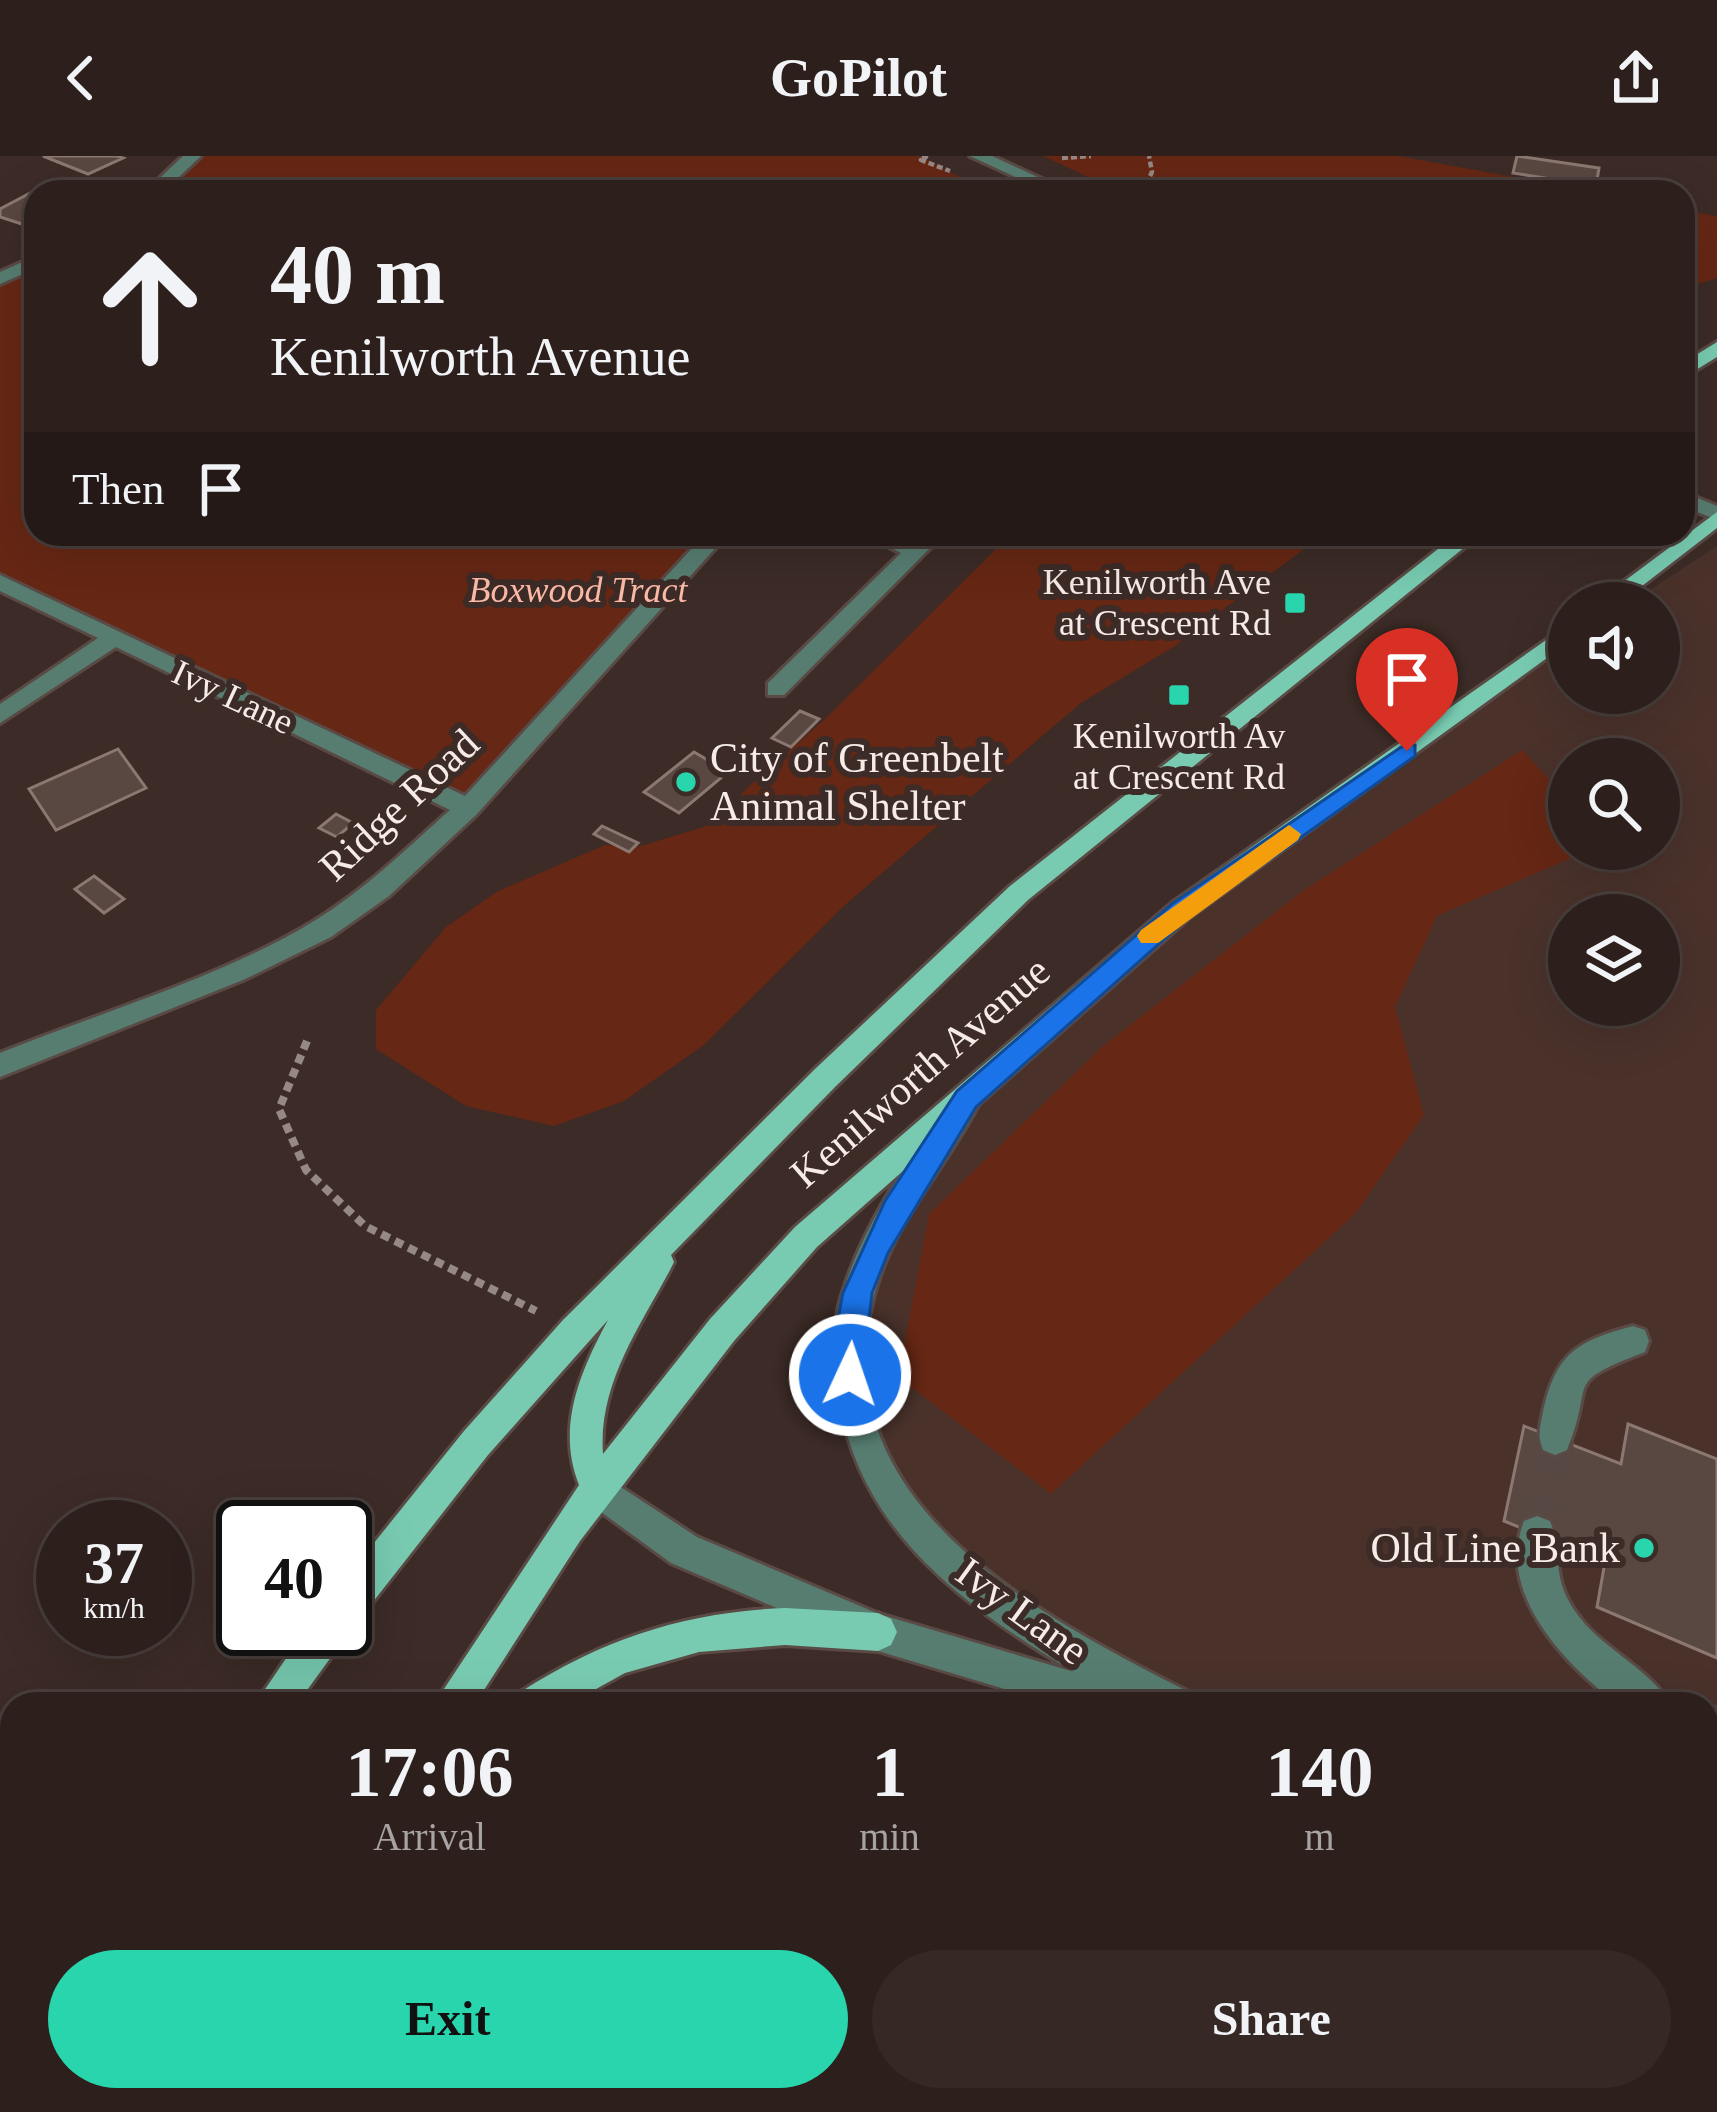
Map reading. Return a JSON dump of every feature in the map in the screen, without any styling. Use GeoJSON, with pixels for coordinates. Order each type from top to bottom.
{"type":"FeatureCollection","features":[{"type":"Feature","properties":{"kind":"main road","name":"Kenilworth Avenue"},"geometry":{"type":"LineString","coordinates":[[372,1574],[476,1443],[575,1331],[825,1078],[1019,893],[1455,546]]}},
{"type":"Feature","properties":{"kind":"main road"},"geometry":{"type":"LineString","coordinates":[[1633,582],[1679,546]]}},
{"type":"Feature","properties":{"kind":"main road","name":"Kenilworth Avenue"},"geometry":{"type":"LineString","coordinates":[[461,1692],[567,1528],[722,1330],[806,1237],[1181,910],[1548,646]]}},
{"type":"Feature","properties":{"kind":"main road"},"geometry":{"type":"LineString","coordinates":[[598,1489],[584,1467],[584,1436],[595,1389],[675,1230]]}},
{"type":"Feature","properties":{"kind":"main road"},"geometry":{"type":"LineString","coordinates":[[553,1692],[638,1646],[694,1631],[793,1623],[878,1632]]}},
{"type":"Feature","properties":{"kind":"main road"},"geometry":{"type":"LineString","coordinates":[[283,1692],[309,1656]]}},
{"type":"Feature","properties":{"kind":"street"},"geometry":{"type":"LineString","coordinates":[[166,180],[193,156]]}},
{"type":"Feature","properties":{"kind":"street"},"geometry":{"type":"LineString","coordinates":[[978,156],[1034,180]]}},
{"type":"Feature","properties":{"kind":"street","name":"Ridge Road"},"geometry":{"type":"LineString","coordinates":[[0,1065],[233,972],[321,930],[380,890],[468,808],[706,546]]}},
{"type":"Feature","properties":{"kind":"street"},"geometry":{"type":"LineString","coordinates":[[776,689],[920,546]]}},
{"type":"Feature","properties":{"kind":"street","name":"Ivy Lane"},"geometry":{"type":"LineString","coordinates":[[0,582],[468,808]]}},
{"type":"Feature","properties":{"kind":"street"},"geometry":{"type":"LineString","coordinates":[[0,715],[113,640]]}},
{"type":"Feature","properties":{"kind":"street","name":"Ivy Lane"},"geometry":{"type":"LineString","coordinates":[[967,1099],[895,1210],[858,1293],[850,1333],[850,1375],[865,1448],[905,1516],[985,1595],[1078,1657],[1149,1692]]}},
{"type":"Feature","properties":{"kind":"street"},"geometry":{"type":"LineString","coordinates":[[1556,1438],[1570,1376],[1580,1359],[1633,1341]]}},
{"type":"Feature","properties":{"kind":"street","name":"Ivy Lane"},"geometry":{"type":"LineString","coordinates":[[598,1489],[684,1550],[878,1632],[1078,1692]]}},
{"type":"Feature","properties":{"kind":"street"},"geometry":{"type":"LineString","coordinates":[[1537,1534],[1540,1578],[1567,1634],[1606,1675],[1632,1692]]}},
{"type":"Feature","properties":{"kind":"path"},"geometry":{"type":"LineString","coordinates":[[307,1041],[279,1109],[306,1169],[364,1226],[575,1331]]}},
{"type":"Feature","properties":{"kind":"shaded area"},"geometry":{"type":"Polygon","coordinates":[[[1717,546],[1717,1692],[1157,1692],[905,1516],[850,1375],[858,1293],[967,1099],[1079,995],[1445,724],[1548,657],[1548,714],[1680,714],[1680,582],[1662,582],[1717,546]]]}},
{"type":"Feature","properties":{"kind":"green space"},"geometry":{"type":"Polygon","coordinates":[[[193,156],[921,156],[965,180],[166,180],[193,156]]]}},
{"type":"Feature","properties":{"kind":"green space"},"geometry":{"type":"Polygon","coordinates":[[[1043,156],[1398,156],[1531,180],[1094,180],[1043,156]]]}},
{"type":"Feature","properties":{"kind":"green space"},"geometry":{"type":"Polygon","coordinates":[[[1695,212],[1717,216],[1717,278],[1695,285],[1695,212]]]}},
{"type":"Feature","properties":{"kind":"green space","name":"Boxwood Tract"},"geometry":{"type":"Polygon","coordinates":[[[24,267],[24,546],[706,546],[468,808],[0,582],[0,279],[24,267]]]}},
{"type":"Feature","properties":{"kind":"green space"},"geometry":{"type":"Polygon","coordinates":[[[999,546],[1308,546],[1175,646],[1081,703],[846,904],[704,1045],[624,1101],[554,1126],[466,1106],[376,1049],[376,1010],[446,927],[498,891],[605,845],[637,847],[704,827],[827,717],[999,546]]]}},
{"type":"Feature","properties":{"kind":"green space"},"geometry":{"type":"Polygon","coordinates":[[[1522,750],[1548,779],[1548,868],[1437,916],[1395,1007],[1424,1115],[1355,1214],[1051,1494],[898,1377],[929,1214],[1103,1046],[1304,890],[1522,750]]]}},
{"type":"Feature","properties":{"kind":"building"},"geometry":{"type":"Polygon","coordinates":[[[43,156],[117,156],[123,158],[88,174],[43,156]]]}},
{"type":"Feature","properties":{"kind":"building"},"geometry":{"type":"Polygon","coordinates":[[[1517,156],[1599,168],[1597,180],[1513,173],[1517,156]]]}},
{"type":"Feature","properties":{"kind":"building"},"geometry":{"type":"Polygon","coordinates":[[[24,196],[24,223],[0,217],[0,209],[24,196]]]}},
{"type":"Feature","properties":{"kind":"building"},"geometry":{"type":"Polygon","coordinates":[[[800,711],[819,719],[791,747],[772,738],[800,711]]]}},
{"type":"Feature","properties":{"kind":"building"},"geometry":{"type":"Polygon","coordinates":[[[118,749],[146,788],[56,830],[29,789],[118,749]]]}},
{"type":"Feature","properties":{"kind":"building","name":"City of Greenbelt Animal Shelter"},"geometry":{"type":"Polygon","coordinates":[[[694,752],[728,772],[679,813],[644,792],[694,752]]]}},
{"type":"Feature","properties":{"kind":"building"},"geometry":{"type":"Polygon","coordinates":[[[336,814],[353,823],[337,837],[319,828],[336,814]]]}},
{"type":"Feature","properties":{"kind":"building"},"geometry":{"type":"Polygon","coordinates":[[[602,826],[638,843],[629,852],[594,834],[602,826]]]}},
{"type":"Feature","properties":{"kind":"building"},"geometry":{"type":"Polygon","coordinates":[[[94,876],[124,899],[104,913],[75,889],[94,876]]]}},
{"type":"Feature","properties":{"kind":"building","name":"Old Line Bank"},"geometry":{"type":"Polygon","coordinates":[[[1628,1424],[1717,1459],[1717,1658],[1597,1607],[1605,1562],[1504,1521],[1524,1426],[1621,1464],[1628,1424]]]}},
{"type":"Feature","properties":{"kind":"tunnel"},"geometry":{"type":"LineString","coordinates":[[1537,1534],[1555,1438]]}},
{"type":"Feature","properties":{"kind":"slow traffic"},"geometry":{"type":"LineString","coordinates":[[1150,936],[1289,834]]}},
{"type":"Feature","properties":{"kind":"place","name":"Kenilworth Ave at Crescent Rd"},"geometry":{"type":"Point","coordinates":[1295,603]}},
{"type":"Feature","properties":{"kind":"place","name":"Kenilworth Av at Crescent Rd"},"geometry":{"type":"Point","coordinates":[1179,695]}},
{"type":"Feature","properties":{"kind":"place","name":"City of Greenbelt Animal Shelter"},"geometry":{"type":"Point","coordinates":[686,782]}},
{"type":"Feature","properties":{"kind":"place","name":"Old Line Bank"},"geometry":{"type":"Point","coordinates":[1644,1548]}},
{"type":"Feature","properties":{"kind":"route"},"geometry":{"type":"LineString","coordinates":[[850,1375],[850,1333],[858,1293],[875,1250],[895,1210],[967,1099],[1079,995],[1181,910],[1407,751]]}}]}
